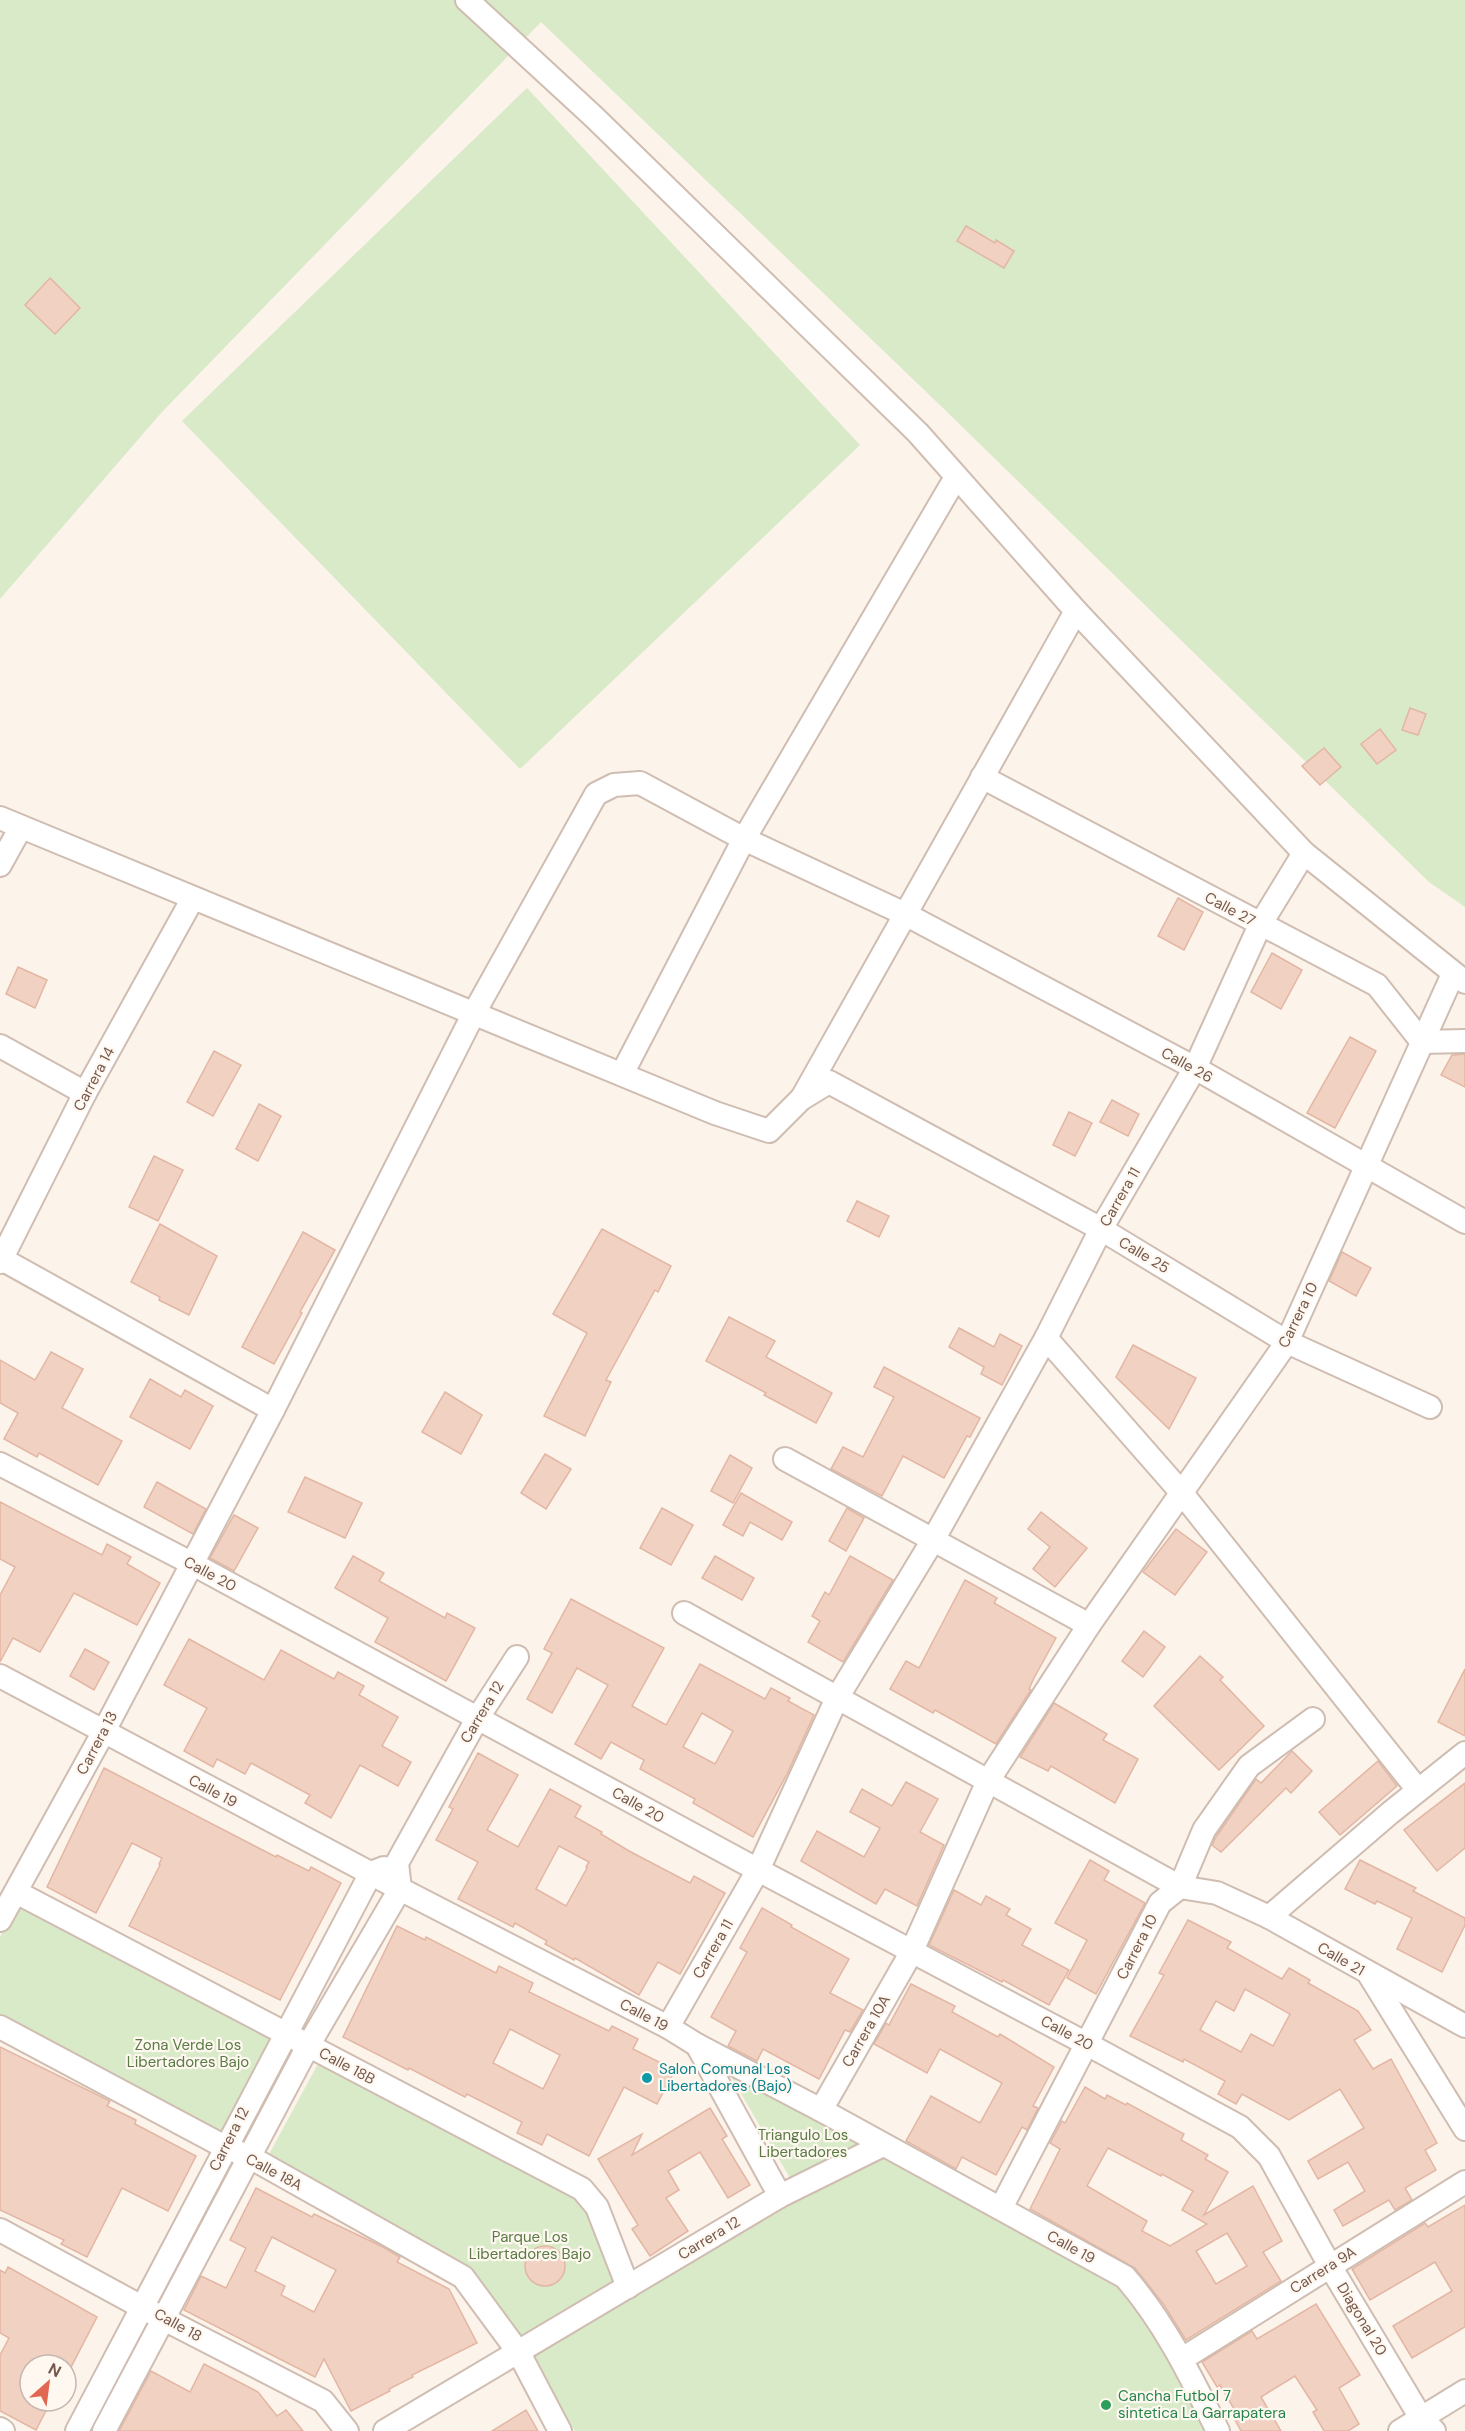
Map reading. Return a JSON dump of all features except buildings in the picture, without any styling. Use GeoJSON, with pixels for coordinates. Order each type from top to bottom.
{"type":"FeatureCollection","features":[{"type":"Feature","properties":{"kind":"street"},"geometry":{"type":"LineString","coordinates":[[467,0],[612,133],[918,433],[1076,611],[1304,853],[1459,978]]}},
{"type":"Feature","properties":{"kind":"street"},"geometry":{"type":"LineString","coordinates":[[622,1074],[744,839],[957,477]]}},
{"type":"Feature","properties":{"kind":"street"},"geometry":{"type":"LineString","coordinates":[[0,818],[715,1113],[769,1131],[801,1099],[1076,611]]}},
{"type":"Feature","properties":{"kind":"street","name":"Calle 27"},"geometry":{"type":"LineString","coordinates":[[982,777],[1377,985],[1422,1042]]}},
{"type":"Feature","properties":{"kind":"street","name":"Calle 26"},"geometry":{"type":"LineString","coordinates":[[474,1013],[596,794],[614,784],[640,783],[744,839],[905,914],[1195,1068],[1465,1222]]}},
{"type":"Feature","properties":{"kind":"street"},"geometry":{"type":"LineString","coordinates":[[0,865],[21,827]]}},
{"type":"Feature","properties":{"kind":"street","name":"Carrera 11"},"geometry":{"type":"LineString","coordinates":[[668,2027],[758,1870],[837,1698],[933,1540],[1046,1338],[1101,1229],[1195,1068],[1260,925],[1304,853]]}},
{"type":"Feature","properties":{"kind":"street","name":"Carrera 14"},"geometry":{"type":"LineString","coordinates":[[1,1260],[85,1094],[193,898]]}},
{"type":"Feature","properties":{"kind":"street","name":"Carrera 10"},"geometry":{"type":"LineString","coordinates":[[988,1781],[1089,1625],[1287,1342],[1368,1167],[1422,1042],[1459,978]]}},
{"type":"Feature","properties":{"kind":"street","name":"Carrera 13"},"geometry":{"type":"LineString","coordinates":[[0,1920],[103,1733],[273,1410],[474,1013]]}},
{"type":"Feature","properties":{"kind":"street"},"geometry":{"type":"LineString","coordinates":[[1422,1042],[1465,1041]]}},
{"type":"Feature","properties":{"kind":"street"},"geometry":{"type":"LineString","coordinates":[[0,1046],[85,1094]]}},
{"type":"Feature","properties":{"kind":"street","name":"Calle 25"},"geometry":{"type":"LineString","coordinates":[[801,1099],[829,1082],[1101,1229],[1287,1342],[1430,1407]]}},
{"type":"Feature","properties":{"kind":"street"},"geometry":{"type":"LineString","coordinates":[[1,1260],[273,1410]]}},
{"type":"Feature","properties":{"kind":"street"},"geometry":{"type":"LineString","coordinates":[[1046,1338],[1181,1492],[1418,1790]]}},
{"type":"Feature","properties":{"kind":"street"},"geometry":{"type":"LineString","coordinates":[[785,1459],[1089,1625]]}},
{"type":"Feature","properties":{"kind":"street","name":"Calle 20"},"geometry":{"type":"LineString","coordinates":[[0,1464],[191,1563],[911,1953],[1087,2044],[1240,2127],[1269,2156]]}},
{"type":"Feature","properties":{"kind":"street","name":"Calle 21"},"geometry":{"type":"LineString","coordinates":[[684,1613],[1180,1887],[1217,1893],[1269,1917],[1369,1975],[1465,2129]]}},
{"type":"Feature","properties":{"kind":"street","name":"Carrera 12"},"geometry":{"type":"LineString","coordinates":[[397,1863],[477,1719],[517,1657]]}},
{"type":"Feature","properties":{"kind":"street","name":"Calle 19"},"geometry":{"type":"LineString","coordinates":[[0,1676],[103,1733],[668,2027],[697,2045],[821,2110],[1125,2277],[1142,2297],[1182,2359],[1218,2431]]}},
{"type":"Feature","properties":{"kind":"street","name":"Carrera 10"},"geometry":{"type":"LineString","coordinates":[[1001,2208],[1160,1903],[1180,1887],[1204,1830],[1250,1766],[1313,1719]]}},
{"type":"Feature","properties":{"kind":"street"},"geometry":{"type":"LineString","coordinates":[[1269,1917],[1465,1753]]}},
{"type":"Feature","properties":{"kind":"street","name":"Carrera 10A"},"geometry":{"type":"LineString","coordinates":[[821,2110],[911,1953],[988,1781]]}},
{"type":"Feature","properties":{"kind":"street"},"geometry":{"type":"LineString","coordinates":[[371,1873],[397,1863],[400,1889]]}},
{"type":"Feature","properties":{"kind":"street","name":"Carrera 12"},"geometry":{"type":"LineString","coordinates":[[104,2431],[225,2147],[371,1873]]}},
{"type":"Feature","properties":{"kind":"street","name":"Carrera 12"},"geometry":{"type":"LineString","coordinates":[[77,2431],[250,2157],[308,2046],[400,1889]]}},
{"type":"Feature","properties":{"kind":"street","name":"Calle 18B"},"geometry":{"type":"LineString","coordinates":[[16,1892],[582,2189],[597,2207],[628,2287]]}},
{"type":"Feature","properties":{"kind":"street"},"geometry":{"type":"LineString","coordinates":[[1369,1975],[1465,2026]]}},
{"type":"Feature","properties":{"kind":"street","name":"Calle 18A"},"geometry":{"type":"LineString","coordinates":[[0,2027],[225,2147],[250,2157],[463,2277],[519,2353],[560,2431]]}},
{"type":"Feature","properties":{"kind":"street"},"geometry":{"type":"LineString","coordinates":[[697,2045],[780,2196]]}},
{"type":"Feature","properties":{"kind":"street","name":"Carrera 12"},"geometry":{"type":"LineString","coordinates":[[385,2431],[780,2196],[883,2145]]}},
{"type":"Feature","properties":{"kind":"street","name":"Diagonal 20"},"geometry":{"type":"LineString","coordinates":[[1269,2156],[1330,2266],[1428,2424]]}},
{"type":"Feature","properties":{"kind":"street","name":"Carrera 9A"},"geometry":{"type":"LineString","coordinates":[[1182,2359],[1465,2182]]}},
{"type":"Feature","properties":{"kind":"street","name":"Calle 18"},"geometry":{"type":"LineString","coordinates":[[0,2230],[323,2401],[347,2431]]}},
{"type":"Feature","properties":{"kind":"street"},"geometry":{"type":"LineString","coordinates":[[1400,2431],[1428,2424],[1465,2391]]}},
{"type":"Feature","properties":{"kind":"green space"},"geometry":{"type":"Polygon","coordinates":[[[0,0],[1465,0],[1465,907],[1429,882],[943,408],[541,22],[162,412],[0,599],[0,0]]]}},
{"type":"Feature","properties":{"kind":"green space"},"geometry":{"type":"Polygon","coordinates":[[[527,88],[860,445],[520,769],[182,421],[527,88]]]}},
{"type":"Feature","properties":{"kind":"green space","name":"Zona Verde Los Libertadores Bajo"},"geometry":{"type":"Polygon","coordinates":[[[19,1903],[278,2037],[226,2137],[0,2019],[0,1937],[19,1903]]]}},
{"type":"Feature","properties":{"kind":"green space","name":"Parque Los Libertadores Bajo"},"geometry":{"type":"Polygon","coordinates":[[[319,2062],[580,2197],[617,2281],[522,2343],[468,2271],[267,2158],[319,2062]]]}},
{"type":"Feature","properties":{"kind":"green space","name":"Triangulo Los Libertadores"},"geometry":{"type":"Polygon","coordinates":[[[728,2071],[863,2144],[794,2185],[728,2071]]]}},
{"type":"Feature","properties":{"kind":"green space"},"geometry":{"type":"Polygon","coordinates":[[[880,2153],[1120,2284],[1176,2366],[1211,2431],[575,2431],[530,2355],[880,2153]]]}},
{"type":"Feature","properties":{"kind":"place","name":"Salon Comunal Los Libertadores (Bajo)"},"geometry":{"type":"Point","coordinates":[647,2078]}},
{"type":"Feature","properties":{"kind":"place","name":"Cancha Futbol 7 sintetica La Garrapatera"},"geometry":{"type":"Point","coordinates":[1106,2405]}}]}
